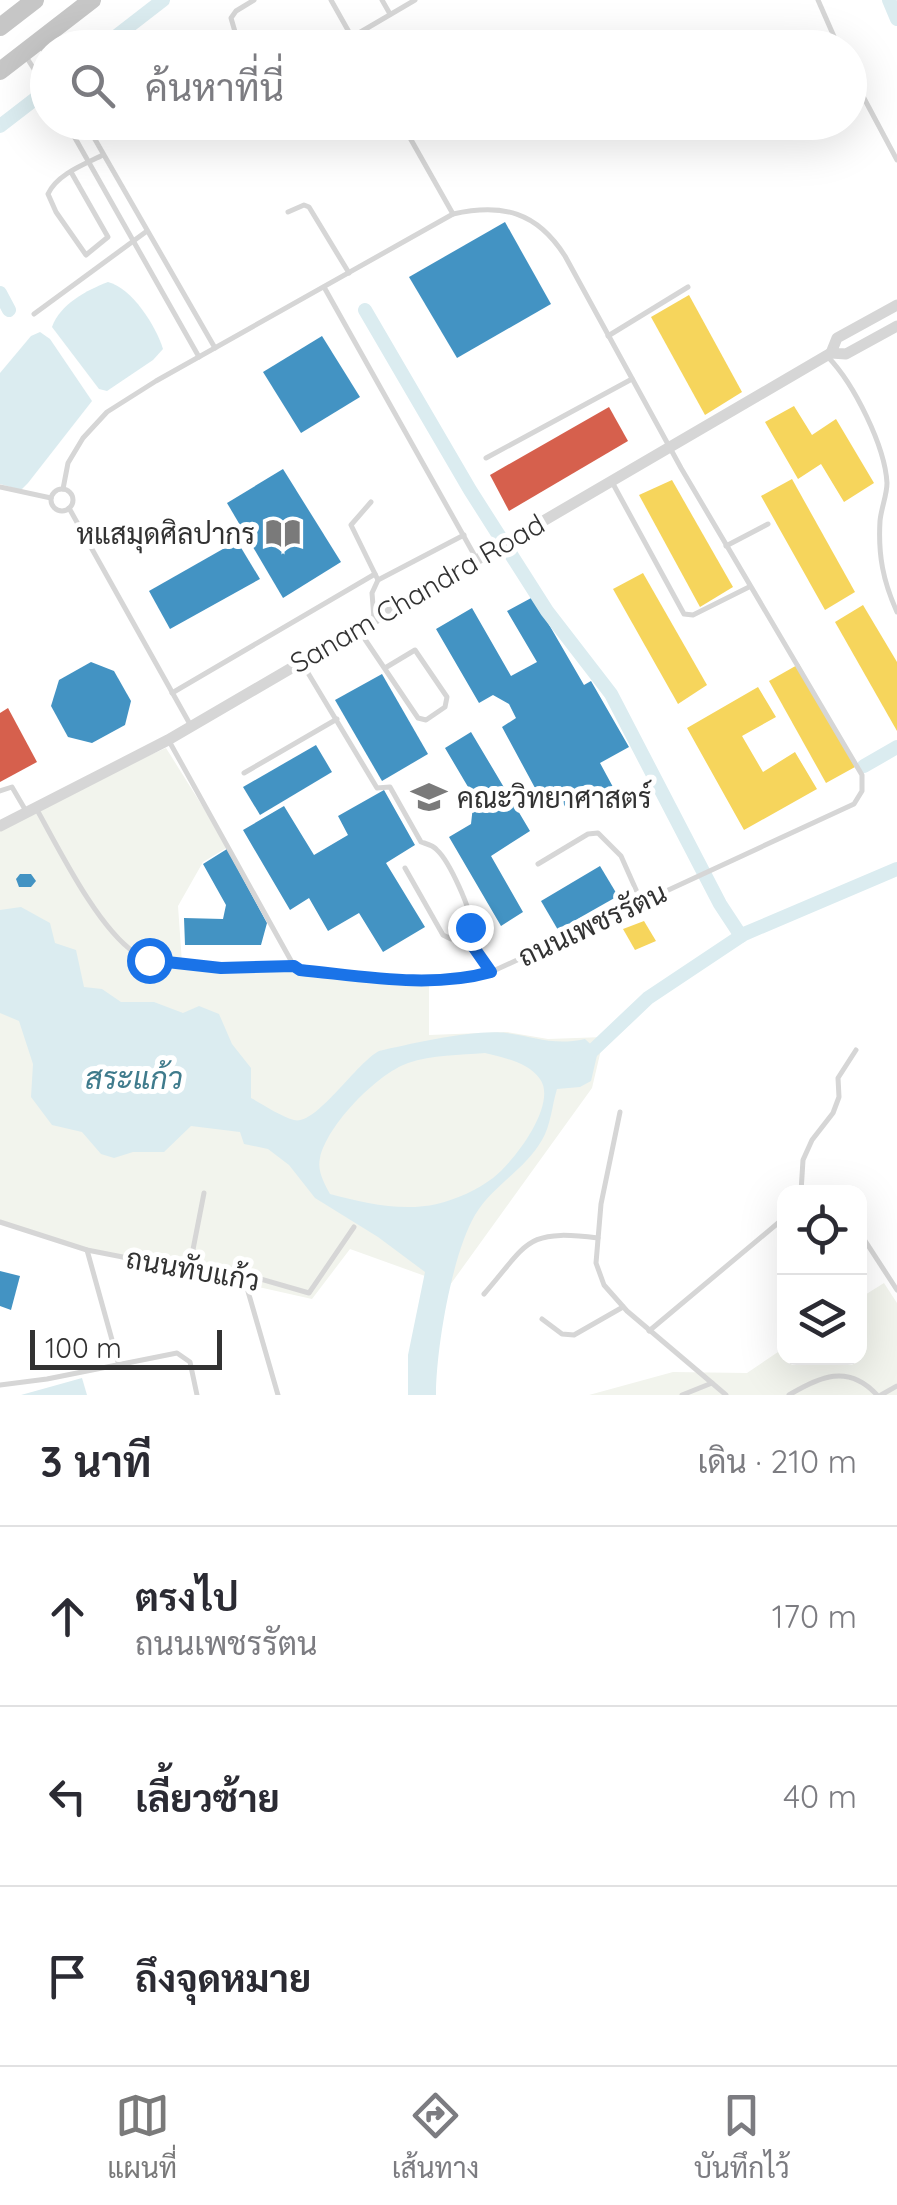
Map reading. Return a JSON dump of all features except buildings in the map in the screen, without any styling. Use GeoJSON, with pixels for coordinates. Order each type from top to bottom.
{"type":"FeatureCollection","features":[{"type":"Feature","properties":{"kind":"highway"},"geometry":{"type":"LineString","coordinates":[[0,27],[35,0]]}},
{"type":"Feature","properties":{"kind":"highway"},"geometry":{"type":"LineString","coordinates":[[59,30],[92,0]]}},
{"type":"Feature","properties":{"kind":"highway"},"geometry":{"type":"LineString","coordinates":[[0,71],[30,54]]}},
{"type":"Feature","properties":{"kind":"street","name":"Sanam Chandra Road"},"geometry":{"type":"LineString","coordinates":[[0,826],[168,740],[828,354],[837,338],[897,305]]}},
{"type":"Feature","properties":{"kind":"street","name":"Sanam Chandra Road"},"geometry":{"type":"LineString","coordinates":[[828,354],[846,354],[897,326]]}},
{"type":"Feature","properties":{"kind":"lane"},"geometry":{"type":"LineString","coordinates":[[235,30],[232,18],[236,11],[254,0]]}},
{"type":"Feature","properties":{"kind":"lane"},"geometry":{"type":"LineString","coordinates":[[331,0],[348,30]]}},
{"type":"Feature","properties":{"kind":"lane"},"geometry":{"type":"LineString","coordinates":[[382,0],[390,14]]}},
{"type":"Feature","properties":{"kind":"lane"},"geometry":{"type":"LineString","coordinates":[[364,30],[415,0]]}},
{"type":"Feature","properties":{"kind":"lane"},"geometry":{"type":"LineString","coordinates":[[818,0],[831,30]]}},
{"type":"Feature","properties":{"kind":"lane"},"geometry":{"type":"LineString","coordinates":[[867,104],[897,160]]}},
{"type":"Feature","properties":{"kind":"lane"},"geometry":{"type":"LineString","coordinates":[[76,140],[199,357]]}},
{"type":"Feature","properties":{"kind":"lane"},"geometry":{"type":"LineString","coordinates":[[95,140],[215,348]]}},
{"type":"Feature","properties":{"kind":"lane"},"geometry":{"type":"LineString","coordinates":[[63,489],[68,463],[83,438],[107,412],[453,214],[411,140]]}},
{"type":"Feature","properties":{"kind":"lane"},"geometry":{"type":"LineString","coordinates":[[71,172],[108,237],[86,255],[48,194],[52,185],[71,172],[103,154]]}},
{"type":"Feature","properties":{"kind":"lane"},"geometry":{"type":"LineString","coordinates":[[288,212],[309,206],[350,273]]}},
{"type":"Feature","properties":{"kind":"lane","name":"ถนนเพชรรัตน"},"geometry":{"type":"LineString","coordinates":[[30,809],[86,897],[135,954],[149,960],[221,968],[294,966],[300,970],[422,980],[491,972],[854,804],[862,791],[862,774],[669,448],[552,235],[535,222],[494,210],[453,214]]}},
{"type":"Feature","properties":{"kind":"lane"},"geometry":{"type":"LineString","coordinates":[[34,314],[147,231]]}},
{"type":"Feature","properties":{"kind":"lane"},"geometry":{"type":"LineString","coordinates":[[324,287],[476,558]]}},
{"type":"Feature","properties":{"kind":"lane"},"geometry":{"type":"LineString","coordinates":[[608,336],[688,287]]}},
{"type":"Feature","properties":{"kind":"lane"},"geometry":{"type":"LineString","coordinates":[[828,354],[843,373],[877,442],[887,484],[880,518],[880,570],[897,612]]}},
{"type":"Feature","properties":{"kind":"lane"},"geometry":{"type":"LineString","coordinates":[[486,458],[632,379]]}},
{"type":"Feature","properties":{"kind":"lane"},"geometry":{"type":"LineString","coordinates":[[612,482],[684,614],[693,615],[749,587]]}},
{"type":"Feature","properties":{"kind":"lane"},"geometry":{"type":"LineString","coordinates":[[0,486],[51,498]]}},
{"type":"Feature","properties":{"kind":"lane"},"geometry":{"type":"LineString","coordinates":[[51,498],[56,490],[63,489],[72,497],[70,508],[191,726]]}},
{"type":"Feature","properties":{"kind":"lane"},"geometry":{"type":"LineString","coordinates":[[51,498],[56,510],[70,508]]}},
{"type":"Feature","properties":{"kind":"lane"},"geometry":{"type":"LineString","coordinates":[[371,502],[351,525],[376,577],[372,593],[374,618]]}},
{"type":"Feature","properties":{"kind":"lane"},"geometry":{"type":"LineString","coordinates":[[726,546],[768,524]]}},
{"type":"Feature","properties":{"kind":"lane"},"geometry":{"type":"LineString","coordinates":[[172,693],[376,577],[464,535]]}},
{"type":"Feature","properties":{"kind":"lane"},"geometry":{"type":"LineString","coordinates":[[358,628],[385,668],[421,720],[445,708],[447,697],[415,650],[385,668]]}},
{"type":"Feature","properties":{"kind":"lane"},"geometry":{"type":"LineString","coordinates":[[301,660],[376,788],[390,787],[422,842],[433,846],[441,856],[471,914],[470,927],[451,939],[443,935],[405,868]]}},
{"type":"Feature","properties":{"kind":"lane"},"geometry":{"type":"LineString","coordinates":[[244,773],[337,719]]}},
{"type":"Feature","properties":{"kind":"lane"},"geometry":{"type":"LineString","coordinates":[[168,740],[294,966]]}},
{"type":"Feature","properties":{"kind":"lane"},"geometry":{"type":"LineString","coordinates":[[0,791],[12,788],[30,809]]}},
{"type":"Feature","properties":{"kind":"lane"},"geometry":{"type":"LineString","coordinates":[[538,864],[588,834],[598,833],[621,856],[641,901]]}},
{"type":"Feature","properties":{"kind":"lane"},"geometry":{"type":"LineString","coordinates":[[463,932],[491,972]]}},
{"type":"Feature","properties":{"kind":"lane"},"geometry":{"type":"LineString","coordinates":[[801,1185],[803,1160],[812,1140],[834,1113],[840,1097],[838,1078],[856,1050]]}},
{"type":"Feature","properties":{"kind":"lane"},"geometry":{"type":"LineString","coordinates":[[620,1112],[601,1204],[596,1263],[604,1285],[623,1307],[726,1395]]}},
{"type":"Feature","properties":{"kind":"lane"},"geometry":{"type":"LineString","coordinates":[[189,1270],[204,1192]]}},
{"type":"Feature","properties":{"kind":"lane","name":"ถนนทับแก้ว"},"geometry":{"type":"LineString","coordinates":[[0,1222],[87,1250],[189,1270],[242,1274],[309,1293],[354,1227]]}},
{"type":"Feature","properties":{"kind":"lane"},"geometry":{"type":"LineString","coordinates":[[649,1330],[777,1224]]}},
{"type":"Feature","properties":{"kind":"lane"},"geometry":{"type":"LineString","coordinates":[[484,1294],[536,1238],[550,1234],[598,1238]]}},
{"type":"Feature","properties":{"kind":"lane"},"geometry":{"type":"LineString","coordinates":[[867,1244],[897,1290]]}},
{"type":"Feature","properties":{"kind":"lane"},"geometry":{"type":"LineString","coordinates":[[87,1250],[119,1365]]}},
{"type":"Feature","properties":{"kind":"lane"},"geometry":{"type":"LineString","coordinates":[[888,1276],[897,1270]]}},
{"type":"Feature","properties":{"kind":"lane"},"geometry":{"type":"LineString","coordinates":[[242,1274],[278,1395]]}},
{"type":"Feature","properties":{"kind":"lane"},"geometry":{"type":"LineString","coordinates":[[542,1319],[562,1334],[574,1335],[623,1307]]}},
{"type":"Feature","properties":{"kind":"lane"},"geometry":{"type":"LineString","coordinates":[[0,1385],[177,1352],[190,1362],[197,1395]]}},
{"type":"Feature","properties":{"kind":"lane"},"geometry":{"type":"LineString","coordinates":[[789,1395],[827,1376],[853,1380],[879,1395],[897,1386]]}},
{"type":"Feature","properties":{"kind":"lane"},"geometry":{"type":"LineString","coordinates":[[682,1395],[712,1383]]}},
{"type":"Feature","properties":{"kind":"shaded area"},"geometry":{"type":"Polygon","coordinates":[[[166,748],[228,847],[203,862],[178,906],[182,963],[289,968],[429,985],[429,1035],[507,1032],[548,1039],[604,1037],[592,1088],[450,1285],[350,1249],[312,1299],[87,1249],[0,1221],[0,826],[35,806],[166,748]]]}},
{"type":"Feature","properties":{"kind":"shaded area"},"geometry":{"type":"Polygon","coordinates":[[[884,1283],[897,1303],[897,1395],[589,1395],[673,1372],[747,1373],[777,1353],[777,1365],[867,1365],[867,1294],[884,1283]]]}},
{"type":"Feature","properties":{"kind":"water"},"geometry":{"type":"Polygon","coordinates":[[[108,282],[126,292],[142,309],[163,349],[107,391],[99,389],[52,327],[68,305],[108,282]]]}},
{"type":"Feature","properties":{"kind":"water"},"geometry":{"type":"Polygon","coordinates":[[[40,332],[50,339],[92,401],[21,490],[0,484],[0,373],[31,336],[40,332]]]}},
{"type":"Feature","properties":{"kind":"water","name":"สระแก้ว"},"geometry":{"type":"Polygon","coordinates":[[[21,907],[50,923],[55,943],[76,950],[84,987],[102,989],[121,1002],[154,1002],[183,1013],[199,1006],[219,1014],[232,1044],[251,1068],[251,1098],[294,1120],[313,1113],[379,1051],[493,1032],[554,1041],[585,1039],[598,1051],[591,1081],[580,1087],[557,1089],[542,1140],[475,1215],[459,1253],[447,1302],[436,1395],[408,1395],[408,1355],[425,1272],[315,1198],[289,1165],[268,1149],[244,1144],[240,1132],[191,1126],[164,1152],[133,1152],[114,1158],[101,1154],[82,1132],[52,1125],[31,1097],[33,1064],[19,1021],[0,1013],[0,910],[21,907]],[[485,1053],[417,1060],[368,1089],[332,1131],[320,1158],[319,1168],[330,1194],[383,1205],[424,1206],[459,1197],[493,1178],[531,1132],[539,1117],[544,1090],[529,1068],[485,1053]]]}},
{"type":"Feature","properties":{"kind":"water"},"geometry":{"type":"Polygon","coordinates":[[[82,1378],[87,1395],[21,1395],[82,1378]]]}},
{"type":"Feature","properties":{"kind":"waterway"},"geometry":{"type":"LineString","coordinates":[[124,30],[163,0]]}},
{"type":"Feature","properties":{"kind":"waterway"},"geometry":{"type":"LineString","coordinates":[[889,0],[897,19]]}},
{"type":"Feature","properties":{"kind":"waterway"},"geometry":{"type":"LineString","coordinates":[[0,126],[30,103]]}},
{"type":"Feature","properties":{"kind":"waterway"},"geometry":{"type":"LineString","coordinates":[[0,293],[9,310]]}},
{"type":"Feature","properties":{"kind":"waterway"},"geometry":{"type":"LineString","coordinates":[[365,310],[470,490],[547,611],[611,694],[720,904],[741,936]]}},
{"type":"Feature","properties":{"kind":"waterway"},"geometry":{"type":"LineString","coordinates":[[864,766],[897,747]]}},
{"type":"Feature","properties":{"kind":"waterway"},"geometry":{"type":"LineString","coordinates":[[579,1059],[648,998],[744,934],[897,869]]}},
{"type":"Feature","properties":{"kind":"place","name":"หแสมุดศิลปากร"},"geometry":{"type":"Point","coordinates":[283,533]}},
{"type":"Feature","properties":{"kind":"place","name":"คณะวิทยาศาสตร์"},"geometry":{"type":"Point","coordinates":[429,797]}},
{"type":"Feature","properties":{"kind":"route"},"geometry":{"type":"LineString","coordinates":[[149,960],[221,968],[294,966],[300,970],[422,980],[491,972],[463,932],[470,927]]}}]}
